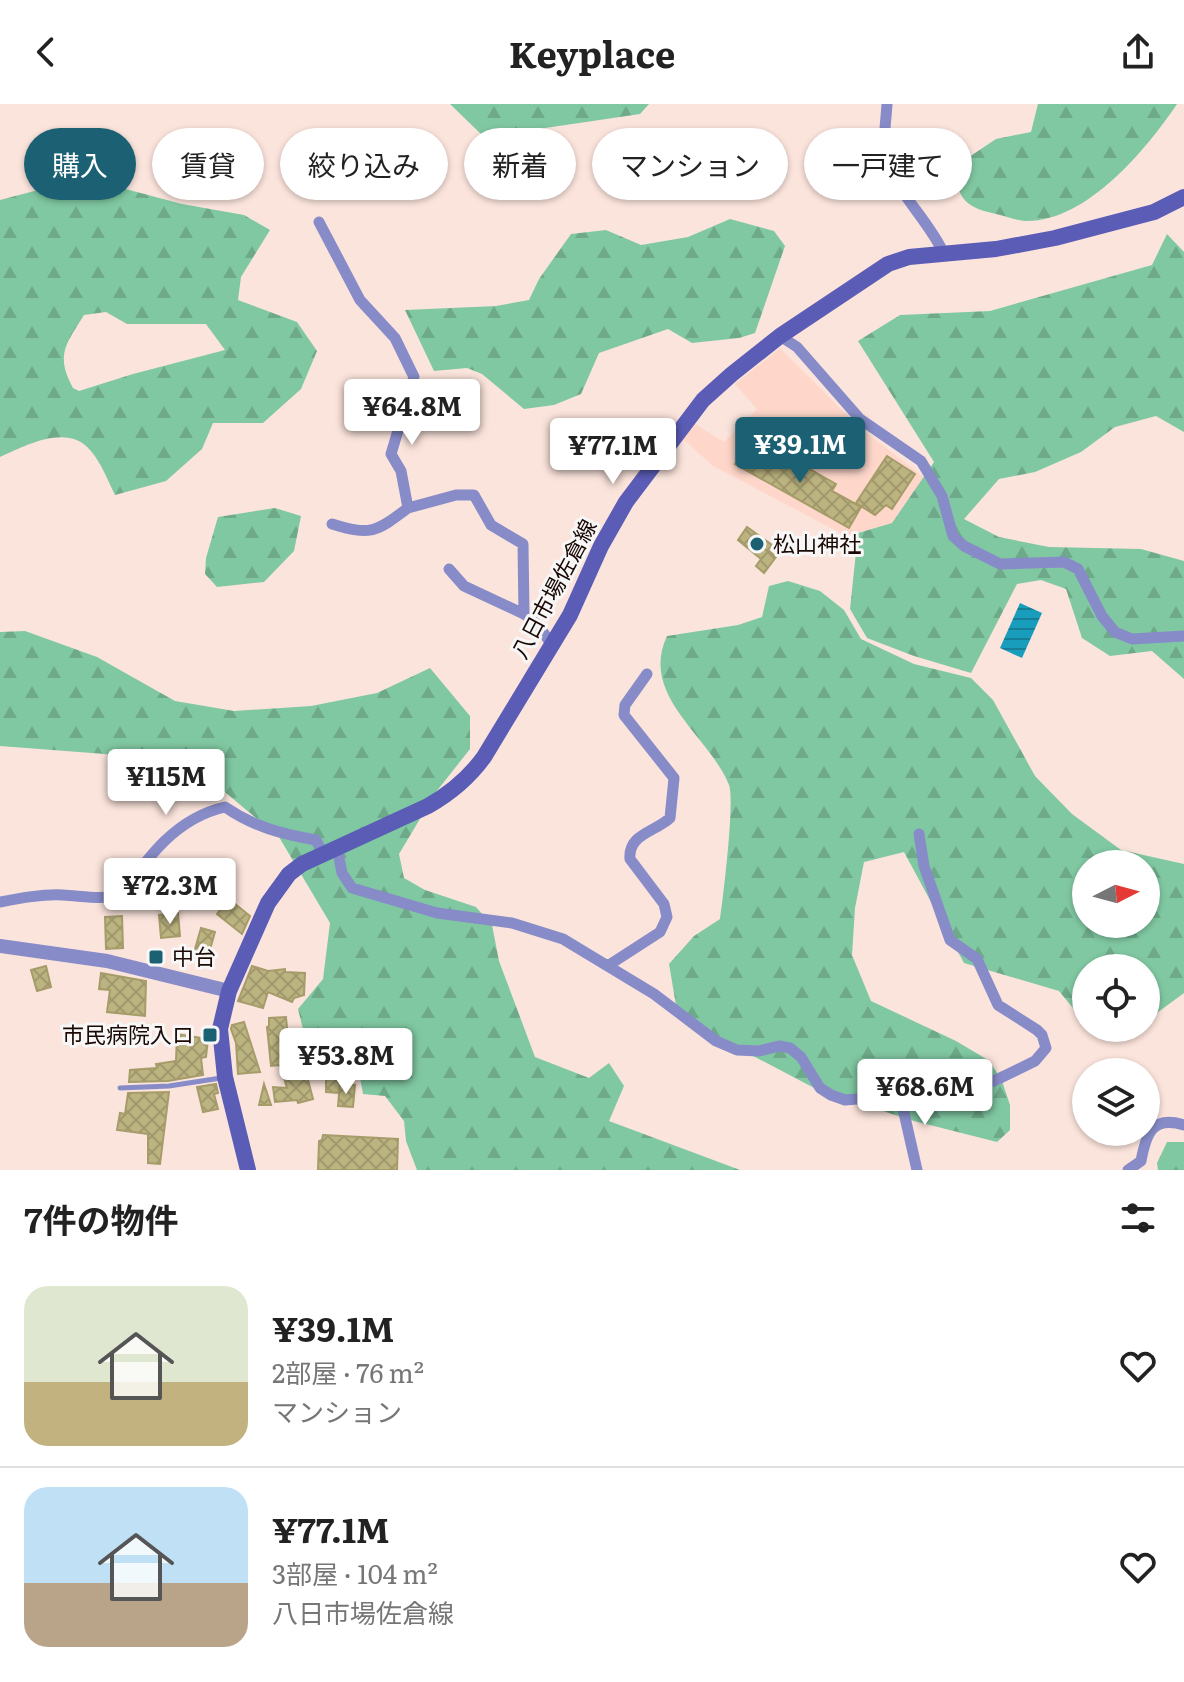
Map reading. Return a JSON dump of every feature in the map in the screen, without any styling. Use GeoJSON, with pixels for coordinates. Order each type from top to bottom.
{"type":"FeatureCollection","features":[{"type":"Feature","properties":{"kind":"main road","name":"八日市場佐倉線"},"geometry":{"type":"LineString","coordinates":[[248,1170],[225,1077],[220,1029],[229,991],[278,886],[302,864],[428,806],[467,778],[484,757],[570,615],[601,546],[637,486],[703,400],[780,336],[888,264],[909,257],[996,249],[1055,238],[1154,212],[1184,197]]}},
{"type":"Feature","properties":{"kind":"street"},"geometry":{"type":"LineString","coordinates":[[887,104],[886,159],[943,252]]}},
{"type":"Feature","properties":{"kind":"street"},"geometry":{"type":"LineString","coordinates":[[319,222],[360,300],[395,338],[414,377],[391,454],[401,471],[408,508]]}},
{"type":"Feature","properties":{"kind":"street"},"geometry":{"type":"LineString","coordinates":[[780,336],[797,347],[860,419],[921,461],[942,496],[953,536],[964,546],[1000,564],[1064,562],[1078,569],[1102,616],[1115,632],[1132,639],[1184,636]]}},
{"type":"Feature","properties":{"kind":"street"},"geometry":{"type":"LineString","coordinates":[[332,524],[360,533],[383,527],[408,508],[456,495],[474,495],[491,525],[523,544],[524,614]]}},
{"type":"Feature","properties":{"kind":"street"},"geometry":{"type":"LineString","coordinates":[[449,569],[464,586],[524,614],[538,625],[552,645]]}},
{"type":"Feature","properties":{"kind":"street"},"geometry":{"type":"LineString","coordinates":[[609,965],[660,932],[667,917],[664,904],[630,859],[634,841],[670,818],[675,784],[674,778],[624,715],[625,705],[647,674]]}},
{"type":"Feature","properties":{"kind":"street"},"geometry":{"type":"LineString","coordinates":[[0,902],[60,894],[105,899],[121,895],[152,850],[205,811],[225,807],[245,821],[275,833],[316,840],[330,851],[346,881],[360,892],[437,913],[512,923],[563,939],[609,965],[716,1041],[737,1050],[759,1051],[779,1046],[790,1048],[801,1057],[820,1088],[845,1100],[861,1101],[899,1091],[912,1076],[928,1073],[994,1081],[1035,1061],[1046,1048],[1037,1030],[998,1005],[977,959],[950,940],[924,866],[919,834]]}},
{"type":"Feature","properties":{"kind":"street"},"geometry":{"type":"LineString","coordinates":[[0,946],[107,961],[229,991]]}},
{"type":"Feature","properties":{"kind":"street"},"geometry":{"type":"LineString","coordinates":[[899,1091],[917,1170]]}},
{"type":"Feature","properties":{"kind":"street"},"geometry":{"type":"LineString","coordinates":[[1128,1170],[1141,1161],[1148,1134],[1156,1125],[1171,1121],[1184,1125]]}},
{"type":"Feature","properties":{"kind":"lane"},"geometry":{"type":"LineString","coordinates":[[120,1088],[169,1086],[225,1077]]}},
{"type":"Feature","properties":{"kind":"shaded area"},"geometry":{"type":"Polygon","coordinates":[[[780,348],[860,428],[924,477],[892,523],[846,536],[713,466],[682,438],[694,423],[724,442],[757,409],[735,384],[780,348]]]}},
{"type":"Feature","properties":{"kind":"green space"},"geometry":{"type":"Polygon","coordinates":[[[450,104],[649,104],[640,114],[545,128],[475,128],[450,104]]]}},
{"type":"Feature","properties":{"kind":"green space"},"geometry":{"type":"Polygon","coordinates":[[[1038,104],[1177,104],[1149,142],[1113,180],[1071,209],[1049,218],[1023,221],[967,203],[965,200],[972,200],[972,155],[996,139],[1031,132],[1038,104]]]}},
{"type":"Feature","properties":{"kind":"green space"},"geometry":{"type":"Polygon","coordinates":[[[136,192],[152,196],[152,200],[167,200],[244,215],[270,230],[241,277],[238,300],[297,322],[317,351],[301,389],[263,423],[213,423],[202,449],[166,481],[115,495],[94,455],[81,442],[70,438],[46,439],[0,457],[0,200],[24,194],[24,200],[136,200],[136,192]],[[106,312],[84,315],[65,350],[68,377],[73,388],[79,391],[225,350],[206,324],[127,324],[106,312]]]}},
{"type":"Feature","properties":{"kind":"green space"},"geometry":{"type":"Polygon","coordinates":[[[730,219],[774,231],[785,246],[755,333],[739,338],[692,343],[668,329],[599,353],[581,394],[554,405],[524,409],[482,374],[467,368],[434,371],[405,310],[496,306],[529,300],[539,279],[571,234],[606,230],[641,245],[688,237],[730,219]]]}},
{"type":"Feature","properties":{"kind":"green space"},"geometry":{"type":"Polygon","coordinates":[[[1167,234],[1184,252],[1184,432],[1156,416],[1115,427],[1081,452],[1035,472],[999,479],[964,519],[999,537],[1049,547],[1141,549],[1184,561],[1184,679],[1152,651],[1110,656],[1082,638],[1066,589],[1041,580],[1017,584],[971,673],[867,638],[850,609],[858,533],[892,523],[934,462],[858,341],[900,315],[990,311],[1152,265],[1167,234]]]}},
{"type":"Feature","properties":{"kind":"green space"},"geometry":{"type":"Polygon","coordinates":[[[275,508],[301,516],[294,551],[264,582],[217,587],[205,574],[206,558],[218,517],[275,508]]]}},
{"type":"Feature","properties":{"kind":"green space"},"geometry":{"type":"Polygon","coordinates":[[[788,581],[820,591],[844,610],[861,639],[914,664],[971,678],[993,700],[1035,776],[1072,814],[1121,850],[1072,850],[1072,938],[1160,938],[1160,859],[1184,864],[1184,993],[1160,1011],[1160,954],[1072,954],[1072,1007],[1059,991],[964,963],[904,852],[864,862],[855,908],[852,955],[871,1001],[956,1041],[988,1060],[1001,1078],[1010,1105],[1010,1130],[997,1142],[914,1121],[818,1090],[719,1038],[677,1011],[669,964],[694,936],[720,919],[731,810],[729,785],[669,696],[662,678],[661,658],[667,636],[738,625],[762,617],[769,586],[788,581]]]}},
{"type":"Feature","properties":{"kind":"green space"},"geometry":{"type":"Polygon","coordinates":[[[25,631],[97,657],[175,701],[234,711],[311,706],[377,693],[430,668],[470,716],[470,749],[436,792],[399,854],[404,878],[425,890],[476,907],[492,925],[499,961],[535,1057],[589,1078],[609,1063],[624,1086],[609,1121],[740,1170],[417,1170],[406,1141],[404,1121],[385,1096],[363,1094],[359,1072],[314,1073],[298,1009],[323,979],[330,923],[279,837],[202,773],[105,754],[0,746],[0,632],[25,631]]]}},
{"type":"Feature","properties":{"kind":"green space"},"geometry":{"type":"Polygon","coordinates":[[[1167,1142],[1184,1142],[1184,1170],[1158,1170],[1157,1163],[1167,1142]]]}},
{"type":"Feature","properties":{"kind":"water"},"geometry":{"type":"Polygon","coordinates":[[[1020,603],[1042,613],[1022,658],[1000,648],[1020,603]]]}},
{"type":"Feature","properties":{"kind":"building"},"geometry":{"type":"Polygon","coordinates":[[[747,443],[796,471],[801,464],[836,484],[832,491],[861,507],[849,528],[735,464],[747,443]]]}},
{"type":"Feature","properties":{"kind":"building"},"geometry":{"type":"Polygon","coordinates":[[[887,456],[915,474],[892,509],[886,505],[875,515],[856,503],[887,456]]]}},
{"type":"Feature","properties":{"kind":"building"},"geometry":{"type":"Polygon","coordinates":[[[747,527],[772,545],[768,550],[776,557],[764,573],[756,566],[761,559],[738,540],[747,527]]]}},
{"type":"Feature","properties":{"kind":"building"},"geometry":{"type":"Polygon","coordinates":[[[229,899],[250,916],[242,934],[217,914],[229,899]]]}},
{"type":"Feature","properties":{"kind":"building"},"geometry":{"type":"Polygon","coordinates":[[[178,913],[180,936],[161,938],[159,915],[178,913]]]}},
{"type":"Feature","properties":{"kind":"building"},"geometry":{"type":"Polygon","coordinates":[[[122,916],[123,948],[106,949],[105,917],[122,916]]]}},
{"type":"Feature","properties":{"kind":"building"},"geometry":{"type":"Polygon","coordinates":[[[201,928],[215,932],[207,960],[193,956],[201,928]]]}},
{"type":"Feature","properties":{"kind":"building"},"geometry":{"type":"Polygon","coordinates":[[[46,966],[51,987],[37,991],[31,970],[46,966]]]}},
{"type":"Feature","properties":{"kind":"building"},"geometry":{"type":"Polygon","coordinates":[[[252,966],[268,971],[285,969],[285,972],[305,973],[304,995],[294,998],[292,1002],[268,992],[263,1008],[238,1001],[252,966]]]}},
{"type":"Feature","properties":{"kind":"building"},"geometry":{"type":"Polygon","coordinates":[[[101,973],[146,981],[145,1016],[107,1012],[110,990],[99,989],[101,973]]]}},
{"type":"Feature","properties":{"kind":"building"},"geometry":{"type":"Polygon","coordinates":[[[286,1017],[290,1060],[302,1057],[313,1099],[298,1103],[297,1100],[275,1102],[273,1087],[287,1088],[280,1065],[271,1066],[267,1027],[269,1018],[286,1017]]]}},
{"type":"Feature","properties":{"kind":"building"},"geometry":{"type":"Polygon","coordinates":[[[244,1022],[260,1072],[238,1074],[236,1043],[231,1029],[232,1025],[244,1022]]]}},
{"type":"Feature","properties":{"kind":"building"},"geometry":{"type":"Polygon","coordinates":[[[177,1034],[208,1039],[206,1057],[201,1058],[203,1075],[168,1081],[129,1082],[130,1070],[157,1068],[156,1064],[176,1061],[177,1034]]]}},
{"type":"Feature","properties":{"kind":"building"},"geometry":{"type":"Polygon","coordinates":[[[326,1078],[340,1079],[339,1093],[326,1092],[326,1078]]]}},
{"type":"Feature","properties":{"kind":"building"},"geometry":{"type":"Polygon","coordinates":[[[216,1084],[218,1093],[214,1094],[218,1109],[203,1112],[197,1087],[216,1084]]]}},
{"type":"Feature","properties":{"kind":"building"},"geometry":{"type":"Polygon","coordinates":[[[264,1084],[271,1105],[259,1105],[264,1084]]]}},
{"type":"Feature","properties":{"kind":"building"},"geometry":{"type":"Polygon","coordinates":[[[340,1084],[355,1085],[353,1107],[338,1106],[340,1084]]]}},
{"type":"Feature","properties":{"kind":"building"},"geometry":{"type":"Polygon","coordinates":[[[169,1092],[160,1164],[148,1163],[148,1134],[117,1130],[120,1113],[125,1114],[128,1093],[169,1092]]]}},
{"type":"Feature","properties":{"kind":"building"},"geometry":{"type":"Polygon","coordinates":[[[323,1135],[398,1139],[397,1170],[318,1170],[319,1141],[323,1135]]]}},
{"type":"Feature","properties":{"kind":"place","name":"松山神社"},"geometry":{"type":"Point","coordinates":[757,544]}},
{"type":"Feature","properties":{"kind":"place","name":"中台"},"geometry":{"type":"Point","coordinates":[156,957]}},
{"type":"Feature","properties":{"kind":"place","name":"市民病院入ロ"},"geometry":{"type":"Point","coordinates":[210,1035]}}]}
